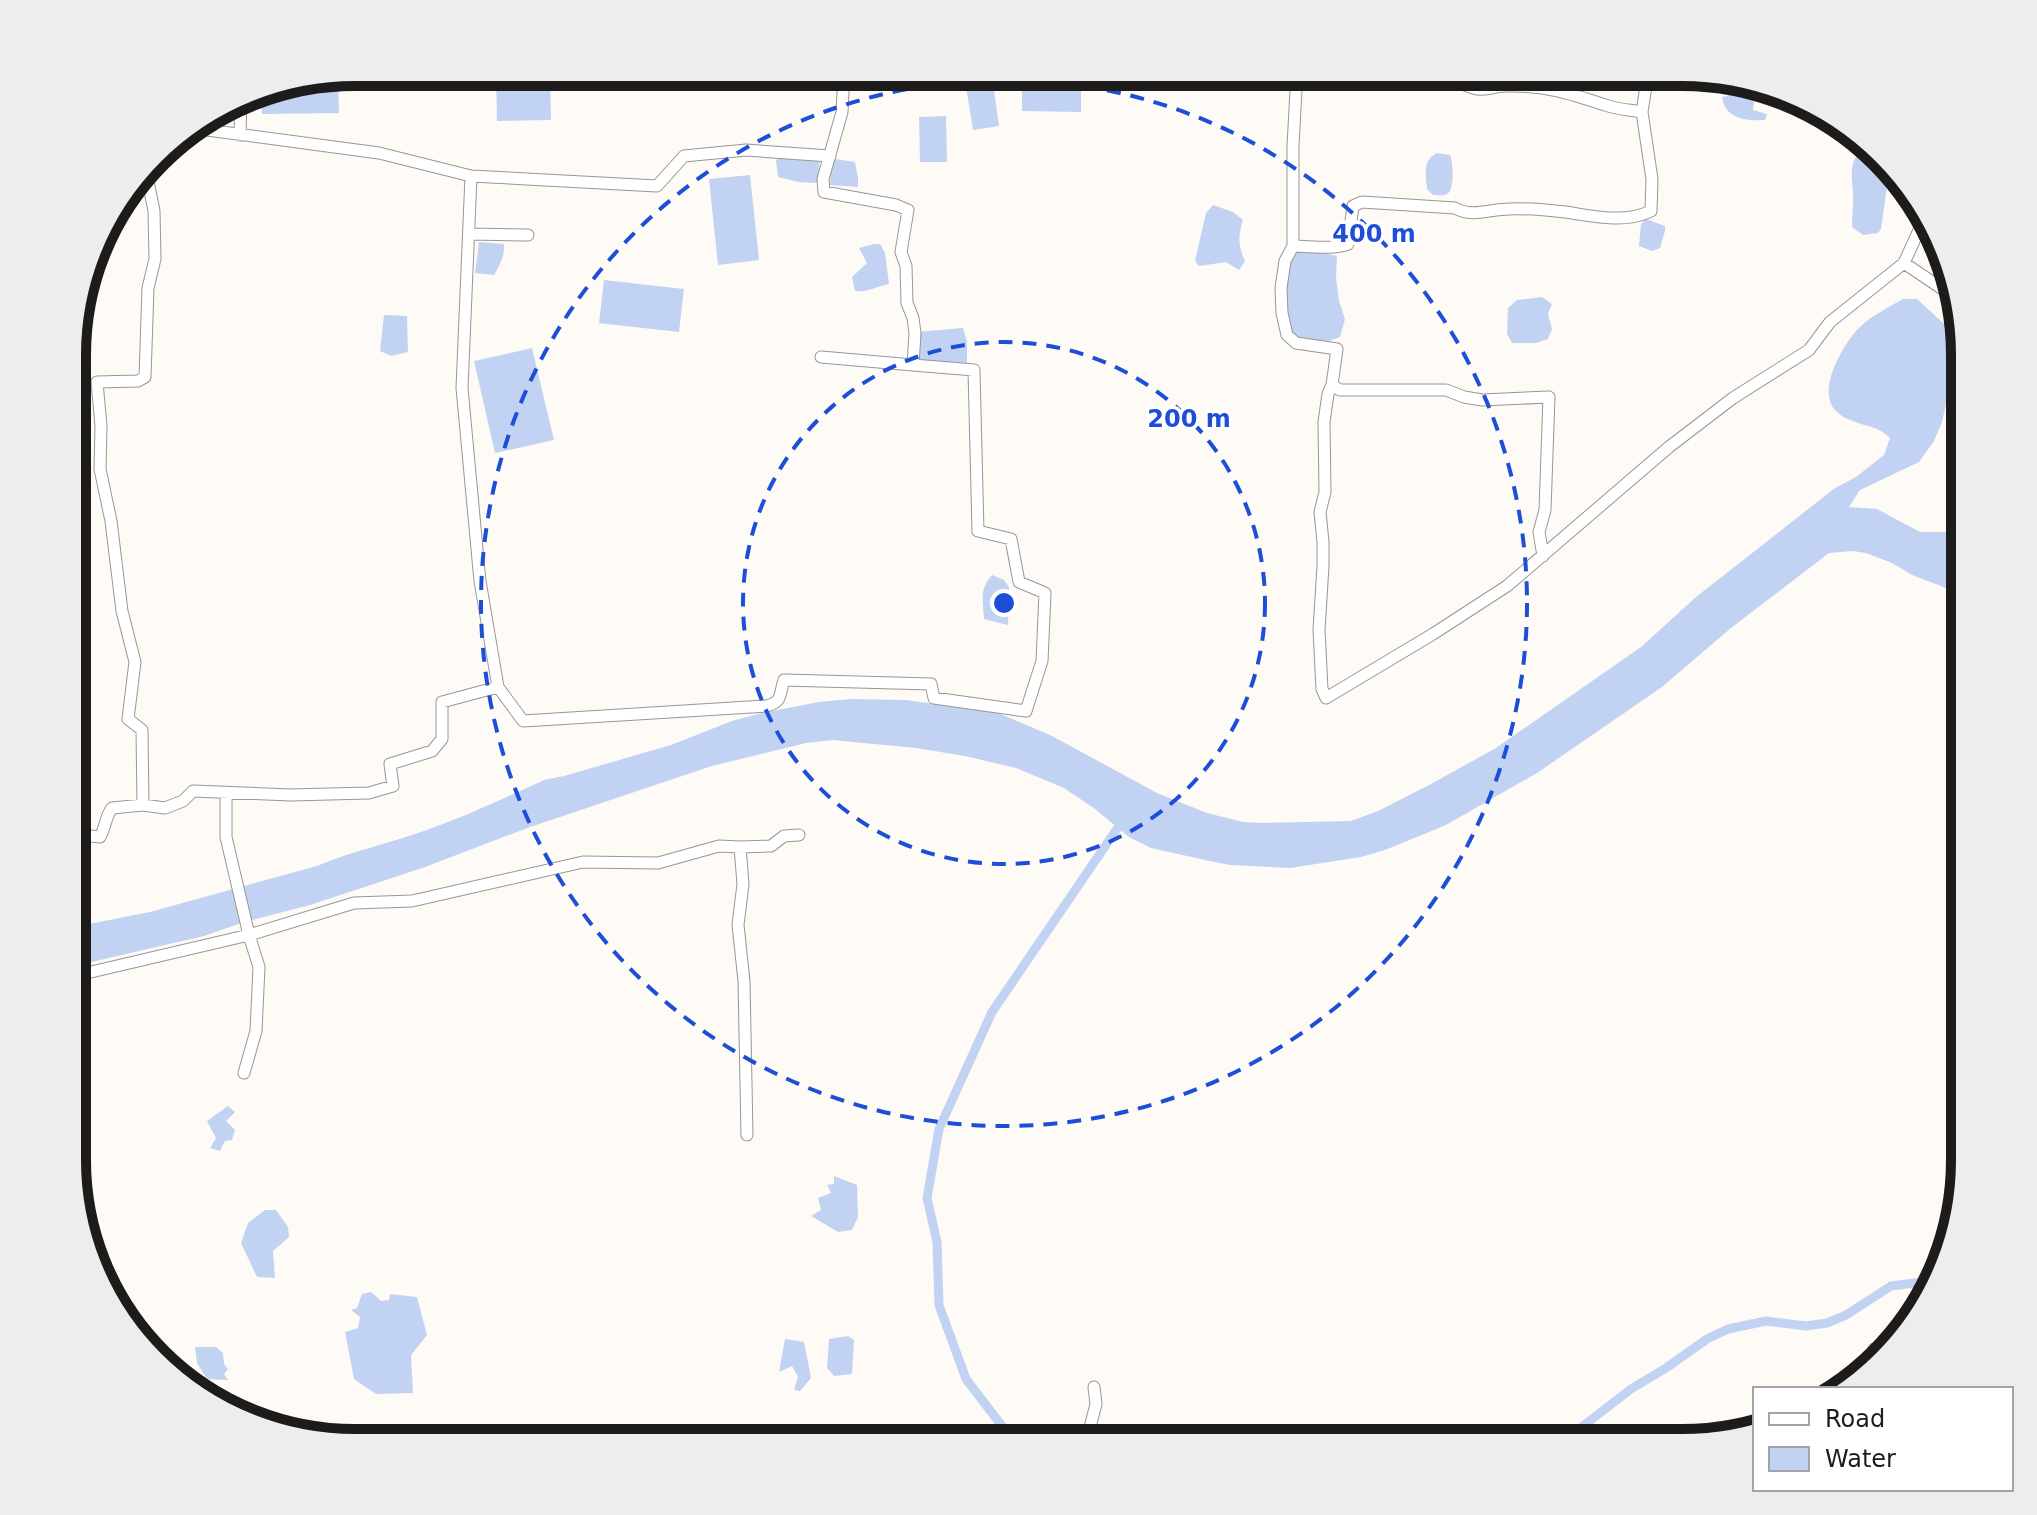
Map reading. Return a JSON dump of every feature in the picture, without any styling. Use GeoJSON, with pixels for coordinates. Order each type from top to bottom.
{"type":"FeatureCollection","features":[{"type":"Feature","properties":{"kind":"street"},"geometry":{"type":"LineString","coordinates":[[843,86],[842,112],[823,179],[824,192],[908,210],[901,252],[906,266],[907,303],[915,333],[913,365]]}},
{"type":"Feature","properties":{"kind":"street"},"geometry":{"type":"LineString","coordinates":[[1296,87],[1293,246],[1285,261],[1281,288],[1282,313],[1287,335],[1296,343],[1337,349],[1324,422],[1325,492],[1320,512],[1323,566],[1319,630],[1322,689],[1326,698],[1507,586],[1669,447],[1733,398],[1809,350],[1830,322],[1904,263],[1919,229]]}},
{"type":"Feature","properties":{"kind":"street"},"geometry":{"type":"LineString","coordinates":[[1469,87],[1475,90],[1497,87]]}},
{"type":"Feature","properties":{"kind":"street"},"geometry":{"type":"LineString","coordinates":[[1522,87],[1546,88],[1607,106],[1642,112]]}},
{"type":"Feature","properties":{"kind":"street"},"geometry":{"type":"LineString","coordinates":[[1293,246],[1348,244],[1353,206],[1362,202],[1455,208],[1463,213],[1531,208],[1620,219],[1638,217],[1651,211],[1653,191],[1642,112],[1646,87]]}},
{"type":"Feature","properties":{"kind":"street"},"geometry":{"type":"LineString","coordinates":[[240,135],[241,112]]}},
{"type":"Feature","properties":{"kind":"street"},"geometry":{"type":"LineString","coordinates":[[208,130],[379,153],[471,176],[657,186],[684,156],[746,150],[830,156]]}},
{"type":"Feature","properties":{"kind":"street"},"geometry":{"type":"LineString","coordinates":[[471,176],[462,388],[480,581],[498,687],[523,721],[766,706],[775,704],[779,699],[784,680],[931,684],[934,698],[1026,711],[1042,661],[1045,593],[1019,582],[1011,539],[978,531],[974,370],[821,357]]}},
{"type":"Feature","properties":{"kind":"street"},"geometry":{"type":"LineString","coordinates":[[143,805],[142,730],[128,719],[135,662],[122,611],[111,521],[100,469],[101,426],[97,382],[138,381],[145,377],[148,288],[155,259],[154,211],[149,184]]}},
{"type":"Feature","properties":{"kind":"street"},"geometry":{"type":"LineString","coordinates":[[469,234],[528,235]]}},
{"type":"Feature","properties":{"kind":"street"},"geometry":{"type":"LineString","coordinates":[[1904,263],[1943,289]]}},
{"type":"Feature","properties":{"kind":"street"},"geometry":{"type":"LineString","coordinates":[[1332,385],[1340,390],[1446,390],[1482,400],[1549,397],[1545,510],[1539,532],[1543,556]]}},
{"type":"Feature","properties":{"kind":"street"},"geometry":{"type":"LineString","coordinates":[[87,836],[100,837],[112,808],[143,805],[165,808],[183,801],[193,791],[291,795],[369,793],[393,786],[390,764],[432,751],[442,739],[442,702],[498,687]]}},
{"type":"Feature","properties":{"kind":"street"},"geometry":{"type":"LineString","coordinates":[[226,793],[226,837],[259,967],[256,1031],[244,1073]]}},
{"type":"Feature","properties":{"kind":"street"},"geometry":{"type":"LineString","coordinates":[[87,973],[354,903],[412,901],[583,862],[658,863],[719,846],[771,846],[784,836],[799,835]]}},
{"type":"Feature","properties":{"kind":"street"},"geometry":{"type":"LineString","coordinates":[[740,847],[743,884],[738,925],[744,981],[747,1135]]}},
{"type":"Feature","properties":{"kind":"street"},"geometry":{"type":"LineString","coordinates":[[1090,1429],[1096,1404],[1094,1387]]}},
{"type":"Feature","properties":{"kind":"water"},"geometry":{"type":"Polygon","coordinates":[[[496,86],[550,86],[551,120],[497,121],[496,86]]]}},
{"type":"Feature","properties":{"kind":"water"},"geometry":{"type":"Polygon","coordinates":[[[966,86],[993,86],[999,126],[973,130],[966,86]]]}},
{"type":"Feature","properties":{"kind":"water"},"geometry":{"type":"Polygon","coordinates":[[[1022,86],[1081,87],[1081,112],[1022,111],[1022,86]]]}},
{"type":"Feature","properties":{"kind":"water"},"geometry":{"type":"Polygon","coordinates":[[[338,87],[339,113],[262,114],[262,103],[268,100],[338,87]]]}},
{"type":"Feature","properties":{"kind":"water"},"geometry":{"type":"Polygon","coordinates":[[[1724,90],[1755,96],[1753,110],[1767,114],[1765,120],[1744,119],[1732,114],[1722,97],[1728,96],[1729,92],[1724,90]]]}},
{"type":"Feature","properties":{"kind":"water"},"geometry":{"type":"Polygon","coordinates":[[[946,116],[947,162],[920,162],[919,117],[946,116]]]}},
{"type":"Feature","properties":{"kind":"water"},"geometry":{"type":"Polygon","coordinates":[[[1437,153],[1450,155],[1452,163],[1450,191],[1444,195],[1433,195],[1427,189],[1427,164],[1437,153]]]}},
{"type":"Feature","properties":{"kind":"water"},"geometry":{"type":"Polygon","coordinates":[[[1858,154],[1888,183],[1878,233],[1863,235],[1852,227],[1852,170],[1858,154]]]}},
{"type":"Feature","properties":{"kind":"water"},"geometry":{"type":"Polygon","coordinates":[[[784,155],[820,160],[817,183],[778,177],[776,160],[784,155]]]}},
{"type":"Feature","properties":{"kind":"water"},"geometry":{"type":"Polygon","coordinates":[[[835,159],[855,162],[858,187],[830,185],[835,159]]]}},
{"type":"Feature","properties":{"kind":"water"},"geometry":{"type":"Polygon","coordinates":[[[750,175],[759,260],[718,265],[709,179],[750,175]]]}},
{"type":"Feature","properties":{"kind":"water"},"geometry":{"type":"Polygon","coordinates":[[[1213,205],[1233,212],[1243,220],[1240,241],[1245,261],[1239,270],[1226,262],[1199,266],[1195,261],[1206,213],[1213,205]]]}},
{"type":"Feature","properties":{"kind":"water"},"geometry":{"type":"Polygon","coordinates":[[[1646,219],[1665,226],[1660,248],[1652,251],[1639,246],[1641,224],[1646,219]]]}},
{"type":"Feature","properties":{"kind":"water"},"geometry":{"type":"Polygon","coordinates":[[[479,242],[504,244],[502,260],[494,275],[475,273],[479,242]]]}},
{"type":"Feature","properties":{"kind":"water"},"geometry":{"type":"Polygon","coordinates":[[[880,244],[885,253],[889,284],[855,291],[852,277],[867,263],[859,248],[880,244]]]}},
{"type":"Feature","properties":{"kind":"water"},"geometry":{"type":"Polygon","coordinates":[[[1293,252],[1337,256],[1336,278],[1345,319],[1340,337],[1329,341],[1293,339],[1287,321],[1284,272],[1293,252]]]}},
{"type":"Feature","properties":{"kind":"water"},"geometry":{"type":"Polygon","coordinates":[[[604,280],[684,289],[679,332],[599,323],[604,280]]]}},
{"type":"Feature","properties":{"kind":"water"},"geometry":{"type":"Polygon","coordinates":[[[1542,297],[1552,304],[1548,314],[1552,329],[1548,339],[1536,343],[1512,343],[1507,334],[1508,308],[1517,300],[1542,297]]]}},
{"type":"Feature","properties":{"kind":"water"},"geometry":{"type":"Polygon","coordinates":[[[1903,299],[1917,299],[1950,329],[1950,395],[1934,441],[1919,462],[1860,490],[1849,507],[1877,509],[1920,532],[1950,532],[1950,589],[1866,553],[1829,553],[1731,628],[1662,687],[1537,773],[1446,825],[1385,850],[1361,857],[1290,868],[1230,865],[1151,848],[1129,837],[1064,788],[1016,768],[916,748],[832,740],[806,743],[712,766],[310,905],[204,936],[87,963],[87,924],[150,912],[317,866],[439,826],[544,780],[671,745],[732,721],[819,702],[905,700],[996,712],[1052,736],[1157,793],[1207,813],[1261,823],[1351,821],[1378,811],[1496,748],[1641,647],[1696,597],[1835,488],[1856,477],[1884,455],[1890,438],[1841,415],[1830,402],[1829,391],[1830,380],[1844,347],[1872,317],[1903,299]]]}},
{"type":"Feature","properties":{"kind":"water"},"geometry":{"type":"Polygon","coordinates":[[[384,315],[407,316],[408,352],[391,356],[380,351],[384,315]]]}},
{"type":"Feature","properties":{"kind":"water"},"geometry":{"type":"Polygon","coordinates":[[[963,328],[967,342],[967,364],[918,362],[917,332],[963,328]]]}},
{"type":"Feature","properties":{"kind":"water"},"geometry":{"type":"Polygon","coordinates":[[[532,348],[554,440],[495,453],[474,361],[532,348]]]}},
{"type":"Feature","properties":{"kind":"water"},"geometry":{"type":"Polygon","coordinates":[[[992,575],[1004,580],[1009,587],[1008,625],[984,619],[983,591],[992,575]]]}},
{"type":"Feature","properties":{"kind":"water"},"geometry":{"type":"Polygon","coordinates":[[[228,1106],[235,1112],[226,1121],[235,1130],[232,1140],[225,1141],[220,1151],[210,1148],[216,1138],[207,1121],[228,1106]]]}},
{"type":"Feature","properties":{"kind":"water"},"geometry":{"type":"Polygon","coordinates":[[[834,1176],[857,1185],[858,1217],[852,1230],[838,1232],[811,1216],[821,1210],[818,1198],[831,1193],[827,1185],[834,1184],[834,1176]]]}},
{"type":"Feature","properties":{"kind":"water"},"geometry":{"type":"Polygon","coordinates":[[[265,1210],[276,1210],[288,1227],[289,1237],[273,1251],[275,1278],[257,1277],[241,1243],[248,1223],[265,1210]]]}},
{"type":"Feature","properties":{"kind":"water"},"geometry":{"type":"Polygon","coordinates":[[[371,1292],[381,1301],[389,1300],[390,1294],[417,1297],[427,1335],[411,1355],[413,1393],[376,1394],[354,1379],[345,1332],[358,1328],[360,1317],[351,1310],[357,1308],[362,1294],[371,1292]]]}},
{"type":"Feature","properties":{"kind":"water"},"geometry":{"type":"Polygon","coordinates":[[[848,1336],[854,1340],[852,1374],[834,1376],[827,1368],[829,1339],[848,1336]]]}},
{"type":"Feature","properties":{"kind":"water"},"geometry":{"type":"Polygon","coordinates":[[[785,1339],[804,1342],[811,1378],[800,1391],[794,1390],[798,1377],[792,1366],[779,1372],[785,1339]]]}},
{"type":"Feature","properties":{"kind":"water"},"geometry":{"type":"Polygon","coordinates":[[[195,1347],[216,1347],[223,1353],[228,1369],[224,1374],[228,1380],[207,1379],[197,1363],[195,1347]]]}},
{"type":"Feature","properties":{"kind":"waterway"},"geometry":{"type":"LineString","coordinates":[[1004,1428],[966,1379],[939,1305],[937,1242],[927,1198],[939,1129],[992,1012],[1123,820]]}},
{"type":"Feature","properties":{"kind":"waterway"},"geometry":{"type":"LineString","coordinates":[[1579,1429],[1631,1389],[1707,1339],[1728,1329],[1766,1321],[1806,1326],[1827,1323],[1846,1315],[1891,1286],[1921,1282]]}}]}
